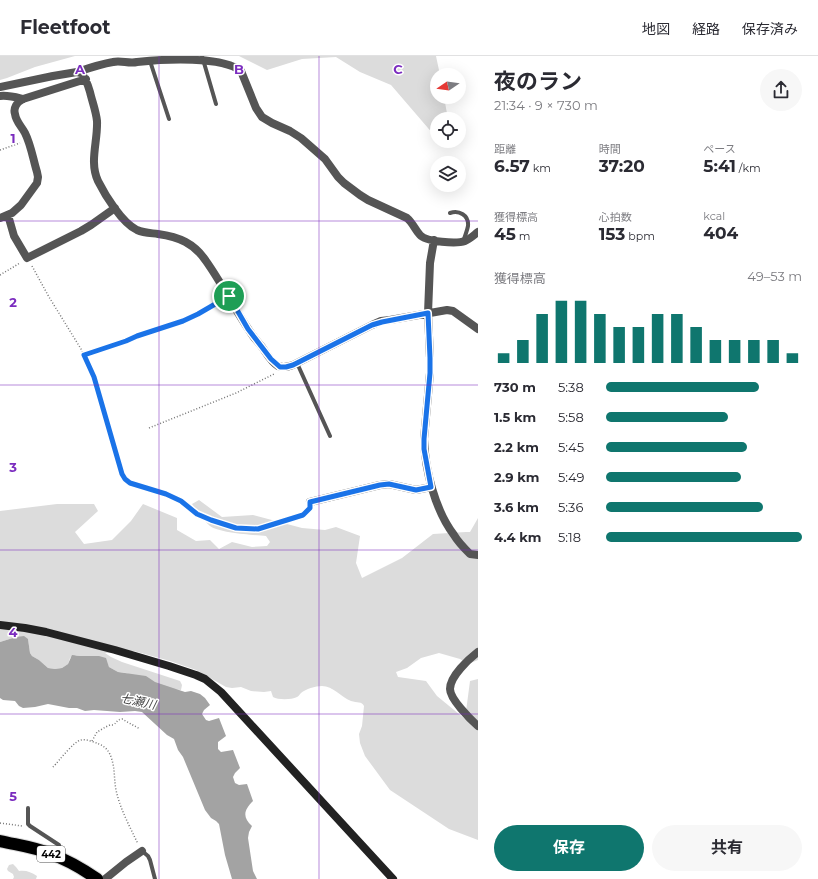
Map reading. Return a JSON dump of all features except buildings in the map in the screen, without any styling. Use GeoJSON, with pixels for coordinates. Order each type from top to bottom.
{"type":"FeatureCollection","features":[{"type":"Feature","properties":{"kind":"highway","name":"442"},"geometry":{"type":"LineString","coordinates":[[0,841],[38,849],[58,856],[97,879]]}},
{"type":"Feature","properties":{"kind":"street"},"geometry":{"type":"LineString","coordinates":[[0,87],[77,72],[118,61],[134,63],[174,57],[202,56],[225,60],[233,63],[241,71],[256,108],[262,117],[297,135],[325,159],[344,183],[368,200],[407,218],[422,237],[434,240],[462,242],[466,241],[478,232]]}},
{"type":"Feature","properties":{"kind":"street"},"geometry":{"type":"LineString","coordinates":[[77,72],[81,72],[86,79],[96,114],[97,122],[94,170],[114,208],[124,220],[137,230],[178,238],[193,246],[206,260],[254,337],[271,359],[280,367],[289,367],[377,323],[386,320],[447,310],[453,311],[478,329]]}},
{"type":"Feature","properties":{"kind":"street"},"geometry":{"type":"LineString","coordinates":[[86,79],[20,100],[16,104],[14,113],[16,120],[25,133],[28,141],[38,180],[14,212],[4,217],[27,258],[81,231],[114,208]]}},
{"type":"Feature","properties":{"kind":"street"},"geometry":{"type":"LineString","coordinates":[[0,96],[6,95],[23,99]]}},
{"type":"Feature","properties":{"kind":"street"},"geometry":{"type":"LineString","coordinates":[[434,240],[430,264],[428,313],[430,373],[424,449],[431,487],[446,524],[454,536],[470,554],[478,555]]}},
{"type":"Feature","properties":{"kind":"street"},"geometry":{"type":"LineString","coordinates":[[310,502],[380,485],[389,484],[416,490],[431,487]]}},
{"type":"Feature","properties":{"kind":"street"},"geometry":{"type":"LineString","coordinates":[[0,625],[46,632],[108,648],[196,674],[205,679],[221,692],[393,879]]}},
{"type":"Feature","properties":{"kind":"street"},"geometry":{"type":"LineString","coordinates":[[478,652],[461,666],[453,678],[450,689],[454,698],[469,718],[478,726]]}},
{"type":"Feature","properties":{"kind":"street"},"geometry":{"type":"LineString","coordinates":[[105,879],[142,851]]}},
{"type":"Feature","properties":{"kind":"lane"},"geometry":{"type":"LineString","coordinates":[[202,56],[216,104]]}},
{"type":"Feature","properties":{"kind":"lane"},"geometry":{"type":"LineString","coordinates":[[150,60],[169,119]]}},
{"type":"Feature","properties":{"kind":"lane"},"geometry":{"type":"LineString","coordinates":[[450,213],[456,211],[463,214],[467,222],[468,225],[462,242]]}},
{"type":"Feature","properties":{"kind":"lane"},"geometry":{"type":"LineString","coordinates":[[297,363],[330,436]]}},
{"type":"Feature","properties":{"kind":"lane"},"geometry":{"type":"LineString","coordinates":[[28,808],[28,824],[59,845],[58,856]]}},
{"type":"Feature","properties":{"kind":"lane"},"geometry":{"type":"LineString","coordinates":[[142,851],[150,860],[155,879]]}},
{"type":"Feature","properties":{"kind":"path"},"geometry":{"type":"LineString","coordinates":[[0,150],[28,141]]}},
{"type":"Feature","properties":{"kind":"path"},"geometry":{"type":"LineString","coordinates":[[0,275],[27,258],[84,355],[94,377],[122,474],[130,483],[166,494],[181,501],[197,514],[236,528],[258,529],[303,515],[310,508],[310,502]]}},
{"type":"Feature","properties":{"kind":"path"},"geometry":{"type":"LineString","coordinates":[[84,355],[183,321],[229,296]]}},
{"type":"Feature","properties":{"kind":"path"},"geometry":{"type":"LineString","coordinates":[[149,428],[236,393],[269,377],[280,367]]}},
{"type":"Feature","properties":{"kind":"path"},"geometry":{"type":"LineString","coordinates":[[92,741],[97,732],[113,725],[119,719],[122,719],[140,729]]}},
{"type":"Feature","properties":{"kind":"path"},"geometry":{"type":"LineString","coordinates":[[53,767],[72,745],[81,740],[92,741],[106,748],[112,759],[118,796],[128,822],[142,851]]}},
{"type":"Feature","properties":{"kind":"shaded area"},"geometry":{"type":"Polygon","coordinates":[[[0,56],[75,56],[35,67],[0,80],[0,56]]]}},
{"type":"Feature","properties":{"kind":"shaded area"},"geometry":{"type":"Polygon","coordinates":[[[239,56],[436,56],[439,68],[430,68],[430,104],[445,104],[447,112],[430,112],[430,130],[391,85],[360,72],[336,57],[302,59],[267,70],[239,56]]]}},
{"type":"Feature","properties":{"kind":"shaded area"},"geometry":{"type":"Polygon","coordinates":[[[199,500],[222,517],[253,515],[302,528],[325,530],[336,527],[360,536],[356,563],[362,578],[402,558],[433,534],[470,532],[478,518],[478,660],[468,664],[460,659],[439,653],[421,658],[407,668],[396,672],[398,677],[426,681],[437,696],[465,719],[470,681],[478,679],[478,840],[449,829],[390,790],[365,756],[360,743],[359,734],[362,726],[363,704],[351,701],[326,686],[305,690],[294,698],[278,699],[273,697],[271,691],[251,691],[241,687],[226,687],[196,670],[134,651],[105,653],[122,662],[180,681],[182,685],[181,690],[161,688],[126,673],[118,672],[109,667],[107,662],[90,656],[76,655],[70,658],[68,664],[62,668],[48,668],[32,656],[30,653],[28,639],[16,637],[0,642],[0,511],[57,504],[94,504],[98,511],[75,532],[84,544],[112,540],[131,521],[143,504],[177,518],[177,530],[196,541],[210,540],[219,549],[232,542],[252,547],[267,546],[270,542],[266,536],[229,532],[210,526],[192,504],[199,500]]]}},
{"type":"Feature","properties":{"kind":"shaded area"},"geometry":{"type":"Polygon","coordinates":[[[13,864],[19,871],[33,873],[37,876],[36,879],[13,879],[13,874],[7,869],[9,865],[13,864]]]}},
{"type":"Feature","properties":{"kind":"water","name":"七瀬川"},"geometry":{"type":"Polygon","coordinates":[[[24,636],[28,639],[30,653],[32,656],[48,668],[62,668],[68,664],[72,655],[99,656],[106,658],[109,667],[118,672],[146,676],[155,682],[185,692],[191,691],[200,694],[205,698],[210,705],[202,714],[206,720],[209,721],[219,718],[226,736],[218,742],[218,749],[221,752],[233,750],[240,768],[233,777],[235,783],[239,785],[247,784],[253,801],[246,810],[245,814],[247,820],[252,826],[248,838],[253,871],[257,879],[232,879],[225,855],[219,824],[211,818],[205,810],[174,739],[167,735],[142,712],[85,711],[77,708],[48,704],[23,708],[15,701],[3,700],[0,698],[0,642],[24,636]]]}},
{"type":"Feature","properties":{"kind":"route"},"geometry":{"type":"LineString","coordinates":[[229,296],[248,329],[271,359],[280,367],[289,367],[372,325],[428,313],[430,373],[424,449],[431,487],[416,490],[389,484],[380,485],[310,502],[310,508],[303,515],[258,529],[236,528],[211,520],[197,514],[181,501],[166,494],[136,486],[125,479],[122,474],[94,377],[84,355],[183,321],[229,296]]}}]}
